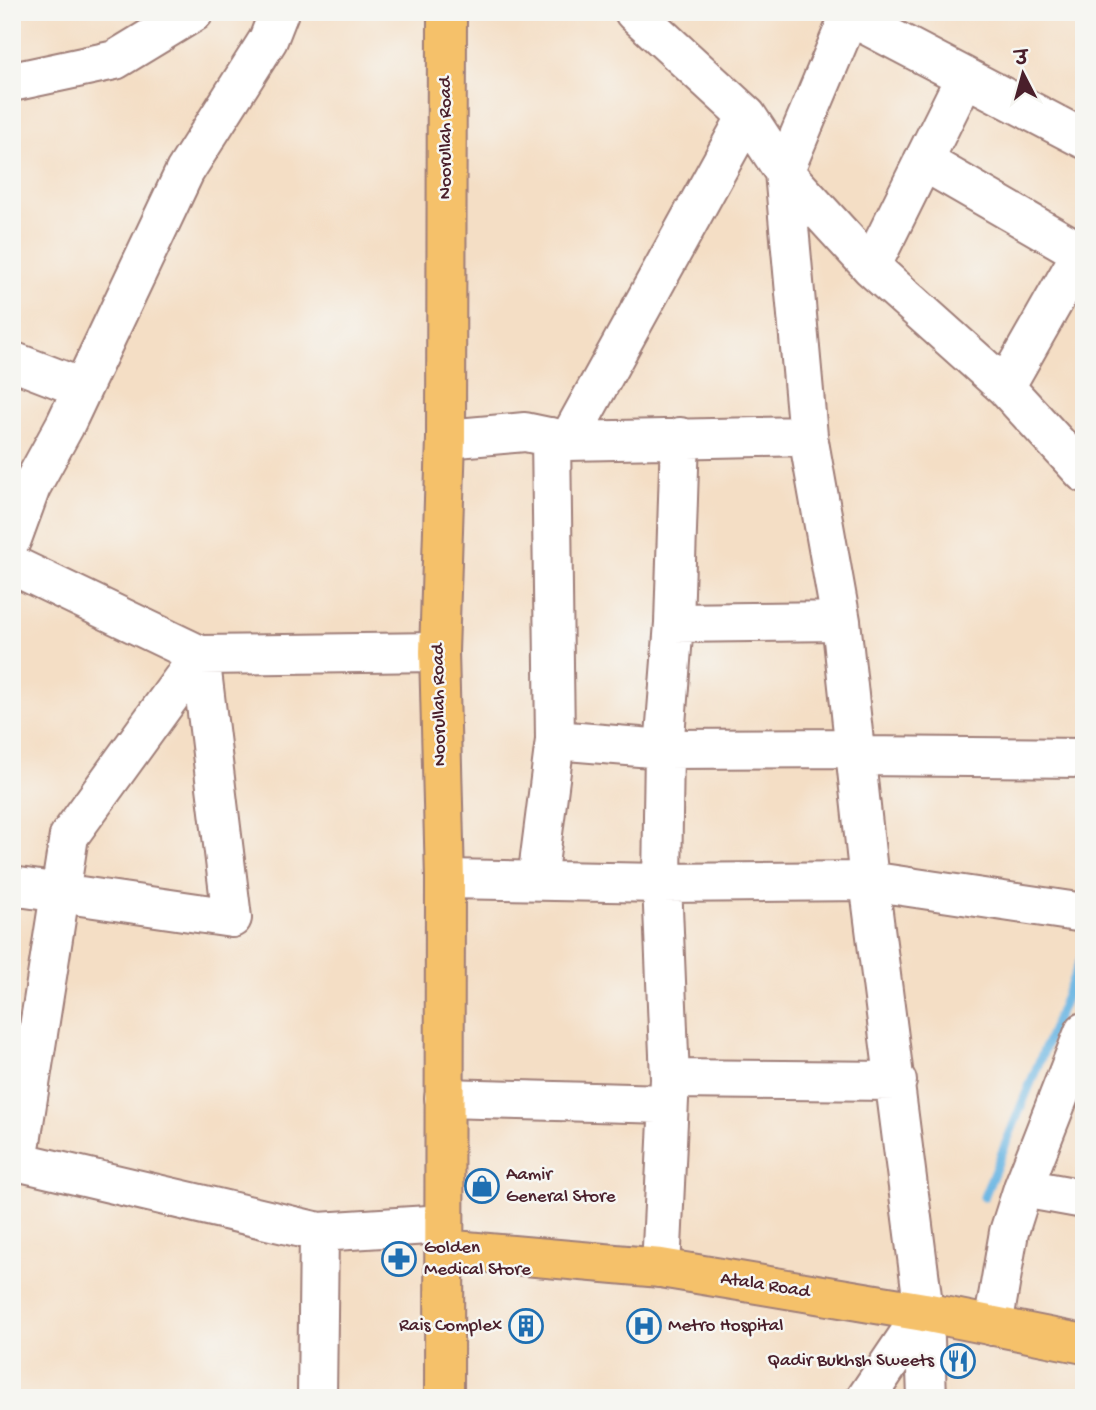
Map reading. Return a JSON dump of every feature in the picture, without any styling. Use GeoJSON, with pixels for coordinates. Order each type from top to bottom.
{"type":"FeatureCollection","features":[{"type":"Feature","properties":{"kind":"main road","name":"Noorullah Road"},"geometry":{"type":"LineString","coordinates":[[443,1398],[444,879],[439,652],[446,439],[447,12]]}},
{"type":"Feature","properties":{"kind":"main road","name":"Atala Road"},"geometry":{"type":"LineString","coordinates":[[444,1236],[924,1312],[1084,1344]]}},
{"type":"Feature","properties":{"kind":"street"},"geometry":{"type":"LineString","coordinates":[[12,82],[116,60],[194,12]]}},
{"type":"Feature","properties":{"kind":"street"},"geometry":{"type":"LineString","coordinates":[[12,539],[31,487],[82,388],[185,171],[268,40],[279,12]]}},
{"type":"Feature","properties":{"kind":"street"},"geometry":{"type":"LineString","coordinates":[[634,12],[747,116],[784,172],[871,267],[1005,387],[1084,473]]}},
{"type":"Feature","properties":{"kind":"street"},"geometry":{"type":"LineString","coordinates":[[927,1398],[924,1312],[897,1081],[869,881],[841,621],[808,436],[784,172],[850,14],[1084,139]]}},
{"type":"Feature","properties":{"kind":"street"},"geometry":{"type":"LineString","coordinates":[[871,267],[965,77]]}},
{"type":"Feature","properties":{"kind":"street"},"geometry":{"type":"LineString","coordinates":[[537,880],[555,740],[560,439],[747,116]]}},
{"type":"Feature","properties":{"kind":"street"},"geometry":{"type":"LineString","coordinates":[[923,161],[1083,252],[1005,387]]}},
{"type":"Feature","properties":{"kind":"street"},"geometry":{"type":"LineString","coordinates":[[12,360],[82,388]]}},
{"type":"Feature","properties":{"kind":"street"},"geometry":{"type":"LineString","coordinates":[[446,439],[525,432],[560,439],[808,436]]}},
{"type":"Feature","properties":{"kind":"street"},"geometry":{"type":"LineString","coordinates":[[661,1269],[669,1091],[662,883],[664,749],[674,623],[680,437]]}},
{"type":"Feature","properties":{"kind":"street"},"geometry":{"type":"LineString","coordinates":[[12,565],[200,655],[439,652]]}},
{"type":"Feature","properties":{"kind":"street"},"geometry":{"type":"LineString","coordinates":[[674,623],[841,621]]}},
{"type":"Feature","properties":{"kind":"street"},"geometry":{"type":"LineString","coordinates":[[12,886],[232,918],[200,655]]}},
{"type":"Feature","properties":{"kind":"street"},"geometry":{"type":"LineString","coordinates":[[200,655],[69,836],[15,1161],[319,1232],[444,1236]]}},
{"type":"Feature","properties":{"kind":"street"},"geometry":{"type":"LineString","coordinates":[[555,740],[664,749],[1084,758]]}},
{"type":"Feature","properties":{"kind":"street"},"geometry":{"type":"LineString","coordinates":[[444,879],[662,883],[869,881],[1084,913]]}},
{"type":"Feature","properties":{"kind":"street"},"geometry":{"type":"LineString","coordinates":[[993,1326],[1009,1232],[1023,1188],[1072,1092],[1084,1031]]}},
{"type":"Feature","properties":{"kind":"street"},"geometry":{"type":"LineString","coordinates":[[444,1098],[897,1081]]}},
{"type":"Feature","properties":{"kind":"street"},"geometry":{"type":"LineString","coordinates":[[1023,1188],[1084,1199]]}},
{"type":"Feature","properties":{"kind":"street"},"geometry":{"type":"LineString","coordinates":[[317,1398],[319,1232]]}},
{"type":"Feature","properties":{"kind":"street"},"geometry":{"type":"LineString","coordinates":[[866,1398],[924,1312]]}},
{"type":"Feature","properties":{"kind":"waterway"},"geometry":{"type":"LineString","coordinates":[[984,1197],[1084,952]]}},
{"type":"Feature","properties":{"kind":"place","name":"Aamir General Store"},"geometry":{"type":"Point","coordinates":[482,1186]}},
{"type":"Feature","properties":{"kind":"place","name":"Golden Medical Store"},"geometry":{"type":"Point","coordinates":[399,1259]}},
{"type":"Feature","properties":{"kind":"place","name":"Rais Complex"},"geometry":{"type":"Point","coordinates":[526,1326]}},
{"type":"Feature","properties":{"kind":"place","name":"Metro Hospital"},"geometry":{"type":"Point","coordinates":[644,1326]}},
{"type":"Feature","properties":{"kind":"place","name":"Qadir Bukhsh Sweets"},"geometry":{"type":"Point","coordinates":[958,1361]}}]}
